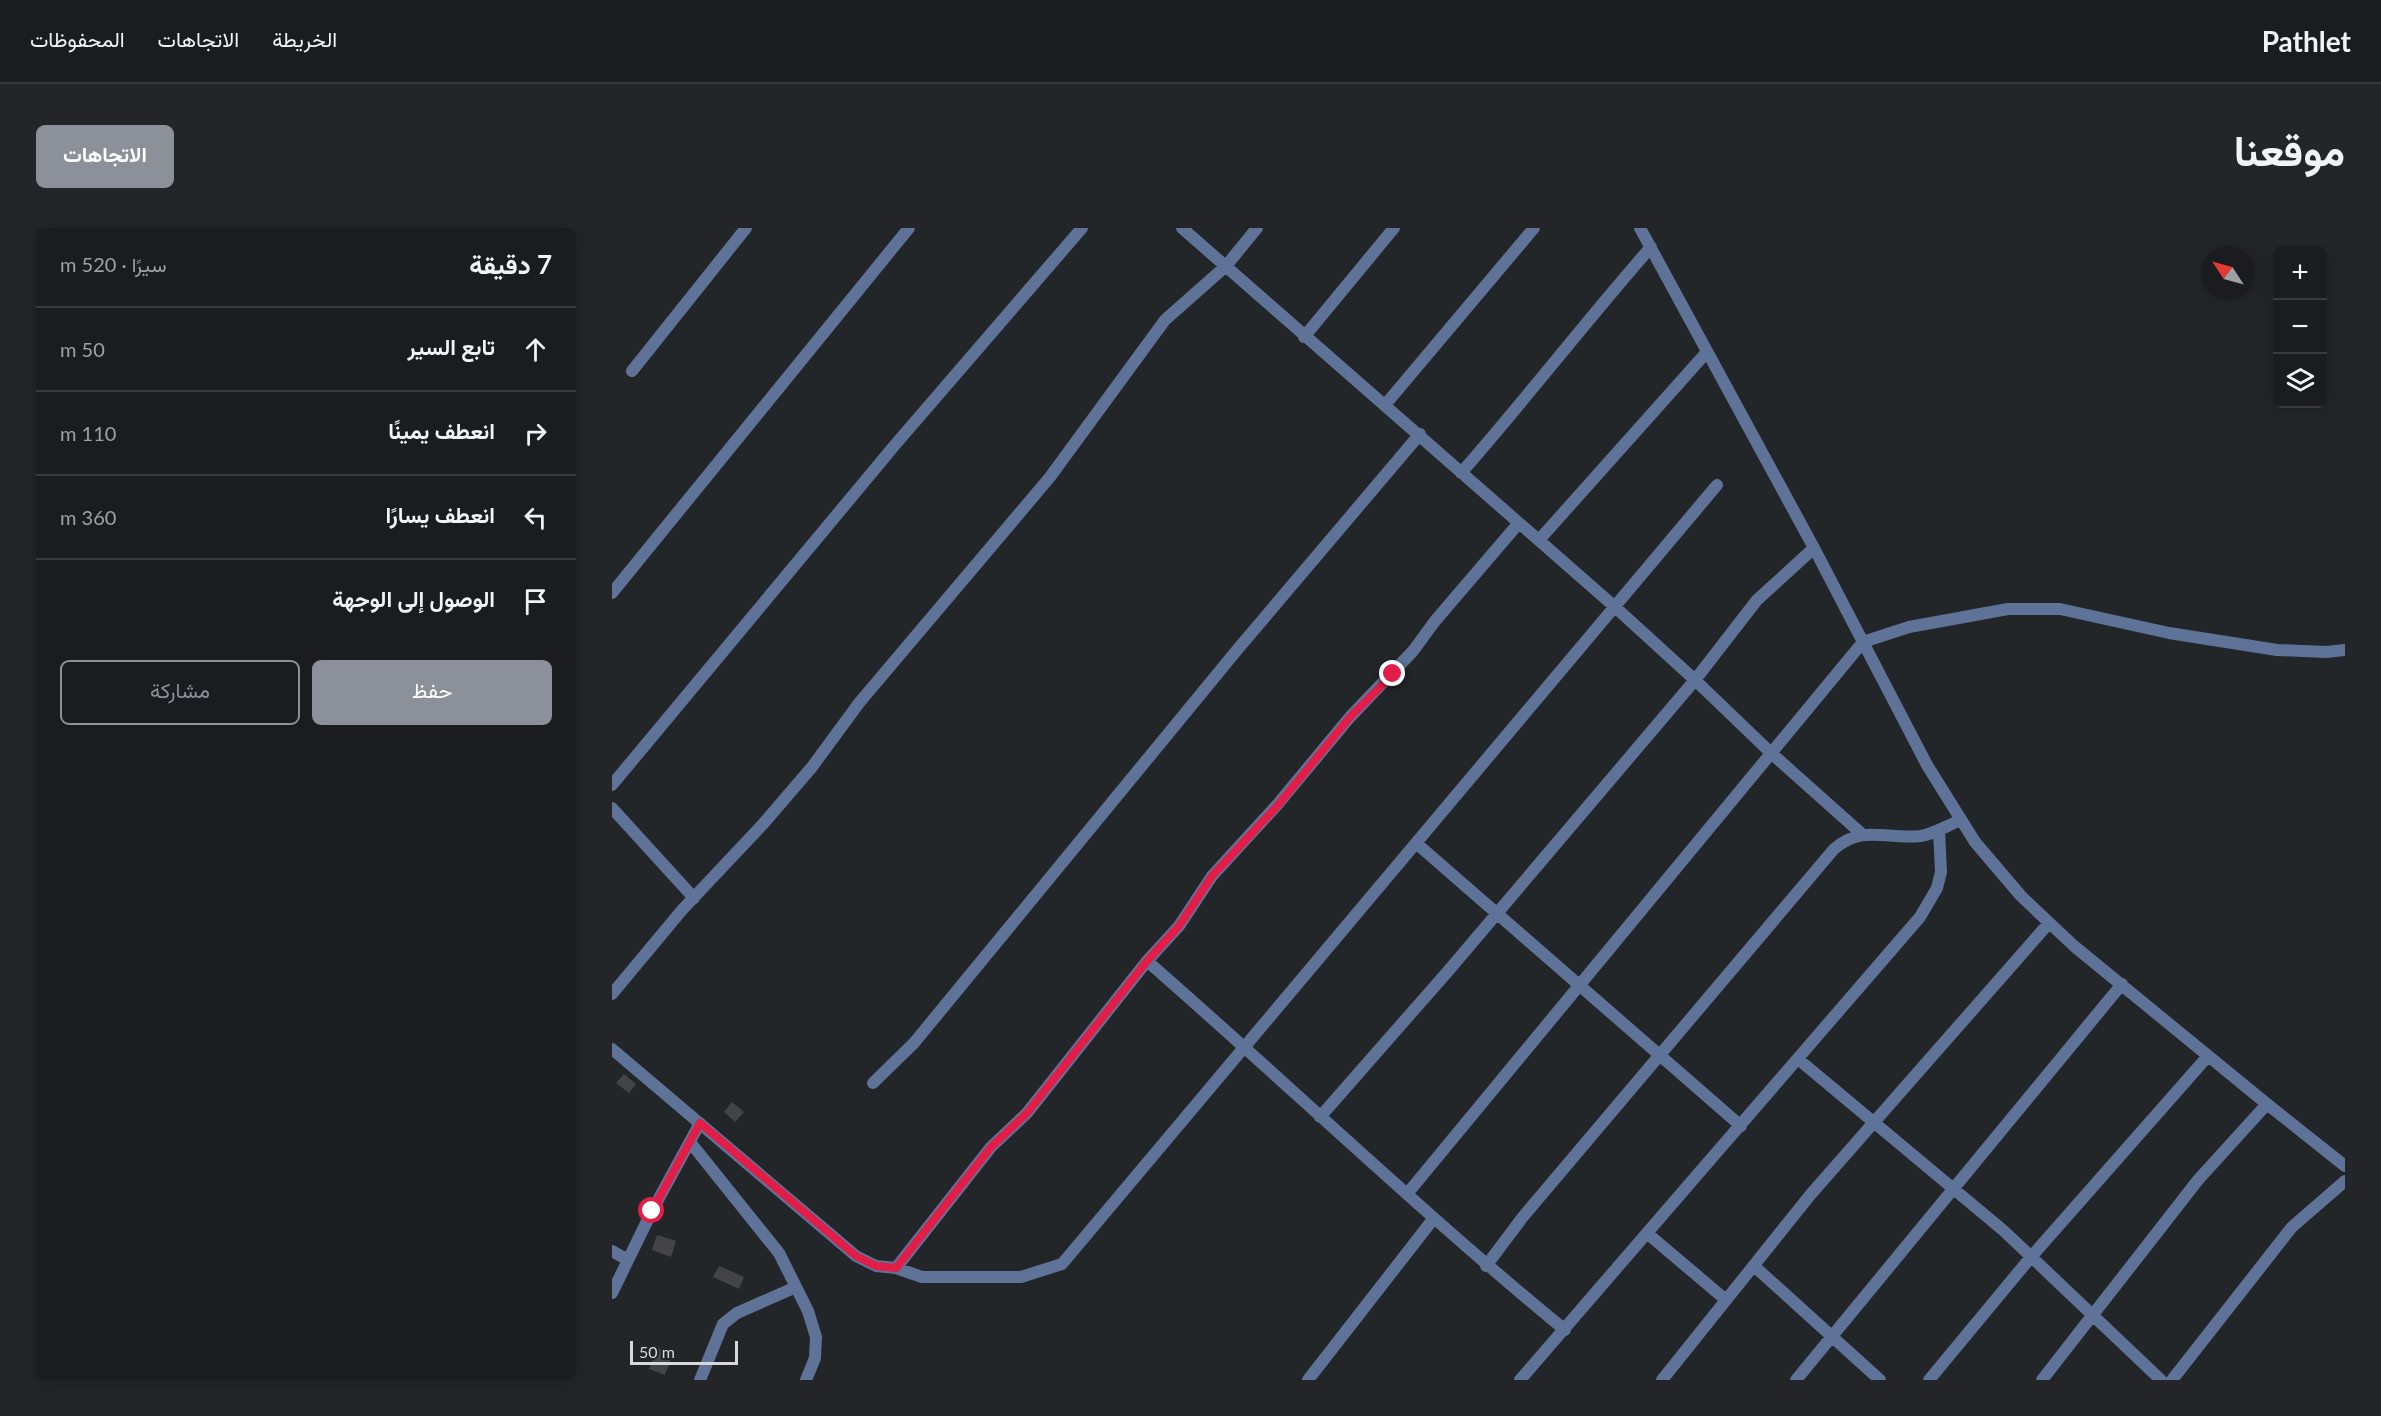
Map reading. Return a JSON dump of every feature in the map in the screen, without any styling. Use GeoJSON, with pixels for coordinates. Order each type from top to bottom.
{"type":"FeatureCollection","features":[{"type":"Feature","properties":{"kind":"street"},"geometry":{"type":"LineString","coordinates":[[632,371],[746,228]]}},
{"type":"Feature","properties":{"kind":"street"},"geometry":{"type":"LineString","coordinates":[[612,593],[909,228]]}},
{"type":"Feature","properties":{"kind":"street"},"geometry":{"type":"LineString","coordinates":[[612,784],[894,446],[1082,228]]}},
{"type":"Feature","properties":{"kind":"street"},"geometry":{"type":"LineString","coordinates":[[1182,228],[1615,607],[1770,753],[1863,835]]}},
{"type":"Feature","properties":{"kind":"street"},"geometry":{"type":"LineString","coordinates":[[612,994],[694,898],[764,824],[812,767],[889,667],[1050,477],[1165,320],[1226,266],[1257,228]]}},
{"type":"Feature","properties":{"kind":"street"},"geometry":{"type":"LineString","coordinates":[[1304,337],[1394,228]]}},
{"type":"Feature","properties":{"kind":"street"},"geometry":{"type":"LineString","coordinates":[[1385,405],[1534,228]]}},
{"type":"Feature","properties":{"kind":"street"},"geometry":{"type":"LineString","coordinates":[[1640,228],[1814,548],[1927,765],[1961,819],[1994,865],[2049,923],[2208,1056],[2345,1166]]}},
{"type":"Feature","properties":{"kind":"street"},"geometry":{"type":"LineString","coordinates":[[1461,473],[1651,247]]}},
{"type":"Feature","properties":{"kind":"street"},"geometry":{"type":"LineString","coordinates":[[1539,540],[1707,353]]}},
{"type":"Feature","properties":{"kind":"street"},"geometry":{"type":"LineString","coordinates":[[873,1083],[914,1043],[1222,668],[1420,434]]}},
{"type":"Feature","properties":{"kind":"street"},"geometry":{"type":"LineString","coordinates":[[612,1049],[856,1256],[876,1266],[896,1268],[922,1277],[1021,1276],[1062,1264],[1717,485]]}},
{"type":"Feature","properties":{"kind":"street"},"geometry":{"type":"LineString","coordinates":[[896,1268],[991,1147],[1027,1113],[1147,961],[1179,926],[1212,876],[1278,805],[1350,717],[1406,659],[1435,621],[1518,524]]}},
{"type":"Feature","properties":{"kind":"street"},"geometry":{"type":"LineString","coordinates":[[1320,1117],[1695,680],[1757,600],[1814,548]]}},
{"type":"Feature","properties":{"kind":"street"},"geometry":{"type":"LineString","coordinates":[[1407,1194],[1863,642],[1909,627],[1998,611],[2060,609],[2169,633],[2277,650],[2326,652],[2345,650]]}},
{"type":"Feature","properties":{"kind":"street"},"geometry":{"type":"LineString","coordinates":[[612,808],[694,898]]}},
{"type":"Feature","properties":{"kind":"street"},"geometry":{"type":"LineString","coordinates":[[1486,1266],[1522,1218],[1834,849],[1847,839],[1863,835],[1923,836],[1961,819]]}},
{"type":"Feature","properties":{"kind":"street"},"geometry":{"type":"LineString","coordinates":[[1520,1380],[1920,917],[1937,888],[1941,872],[1939,830]]}},
{"type":"Feature","properties":{"kind":"street"},"geometry":{"type":"LineString","coordinates":[[1416,843],[1741,1126]]}},
{"type":"Feature","properties":{"kind":"street"},"geometry":{"type":"LineString","coordinates":[[1662,1380],[1811,1194],[2049,923]]}},
{"type":"Feature","properties":{"kind":"street"},"geometry":{"type":"LineString","coordinates":[[1147,961],[1245,1046],[1320,1117],[1486,1266],[1565,1330]]}},
{"type":"Feature","properties":{"kind":"street"},"geometry":{"type":"LineString","coordinates":[[1796,1380],[2122,984]]}},
{"type":"Feature","properties":{"kind":"street"},"geometry":{"type":"LineString","coordinates":[[1929,1380],[2031,1257],[2208,1056]]}},
{"type":"Feature","properties":{"kind":"street"},"geometry":{"type":"LineString","coordinates":[[1798,1059],[2004,1231],[2161,1380]]}},
{"type":"Feature","properties":{"kind":"street"},"geometry":{"type":"LineString","coordinates":[[2042,1380],[2198,1180],[2267,1104]]}},
{"type":"Feature","properties":{"kind":"street"},"geometry":{"type":"LineString","coordinates":[[612,1293],[700,1123]]}},
{"type":"Feature","properties":{"kind":"street"},"geometry":{"type":"LineString","coordinates":[[690,1142],[778,1253],[808,1311],[816,1337],[815,1358],[806,1380]]}},
{"type":"Feature","properties":{"kind":"street"},"geometry":{"type":"LineString","coordinates":[[2172,1380],[2292,1227],[2345,1180]]}},
{"type":"Feature","properties":{"kind":"street"},"geometry":{"type":"LineString","coordinates":[[1308,1380],[1434,1218]]}},
{"type":"Feature","properties":{"kind":"street"},"geometry":{"type":"LineString","coordinates":[[1648,1234],[1726,1300]]}},
{"type":"Feature","properties":{"kind":"street"},"geometry":{"type":"LineString","coordinates":[[612,1251],[628,1260]]}},
{"type":"Feature","properties":{"kind":"street"},"geometry":{"type":"LineString","coordinates":[[1754,1266],[1880,1380]]}},
{"type":"Feature","properties":{"kind":"street"},"geometry":{"type":"LineString","coordinates":[[700,1380],[723,1324],[737,1313],[795,1287]]}},
{"type":"Feature","properties":{"kind":"building"},"geometry":{"type":"Polygon","coordinates":[[[624,1074],[636,1084],[629,1093],[616,1083],[624,1074]]]}},
{"type":"Feature","properties":{"kind":"building"},"geometry":{"type":"Polygon","coordinates":[[[732,1102],[744,1112],[735,1122],[724,1112],[732,1102]]]}},
{"type":"Feature","properties":{"kind":"building"},"geometry":{"type":"Polygon","coordinates":[[[657,1235],[676,1241],[671,1257],[652,1250],[657,1235]]]}},
{"type":"Feature","properties":{"kind":"building"},"geometry":{"type":"Polygon","coordinates":[[[719,1266],[744,1277],[739,1289],[713,1277],[719,1266]]]}},
{"type":"Feature","properties":{"kind":"building"},"geometry":{"type":"Polygon","coordinates":[[[657,1348],[673,1353],[665,1375],[649,1369],[657,1348]]]}},
{"type":"Feature","properties":{"kind":"route"},"geometry":{"type":"LineString","coordinates":[[652,1211],[700,1123],[856,1256],[876,1266],[896,1268],[991,1147],[1027,1113],[1147,961],[1179,926],[1212,876],[1278,805],[1350,717],[1393,674]]}}]}
